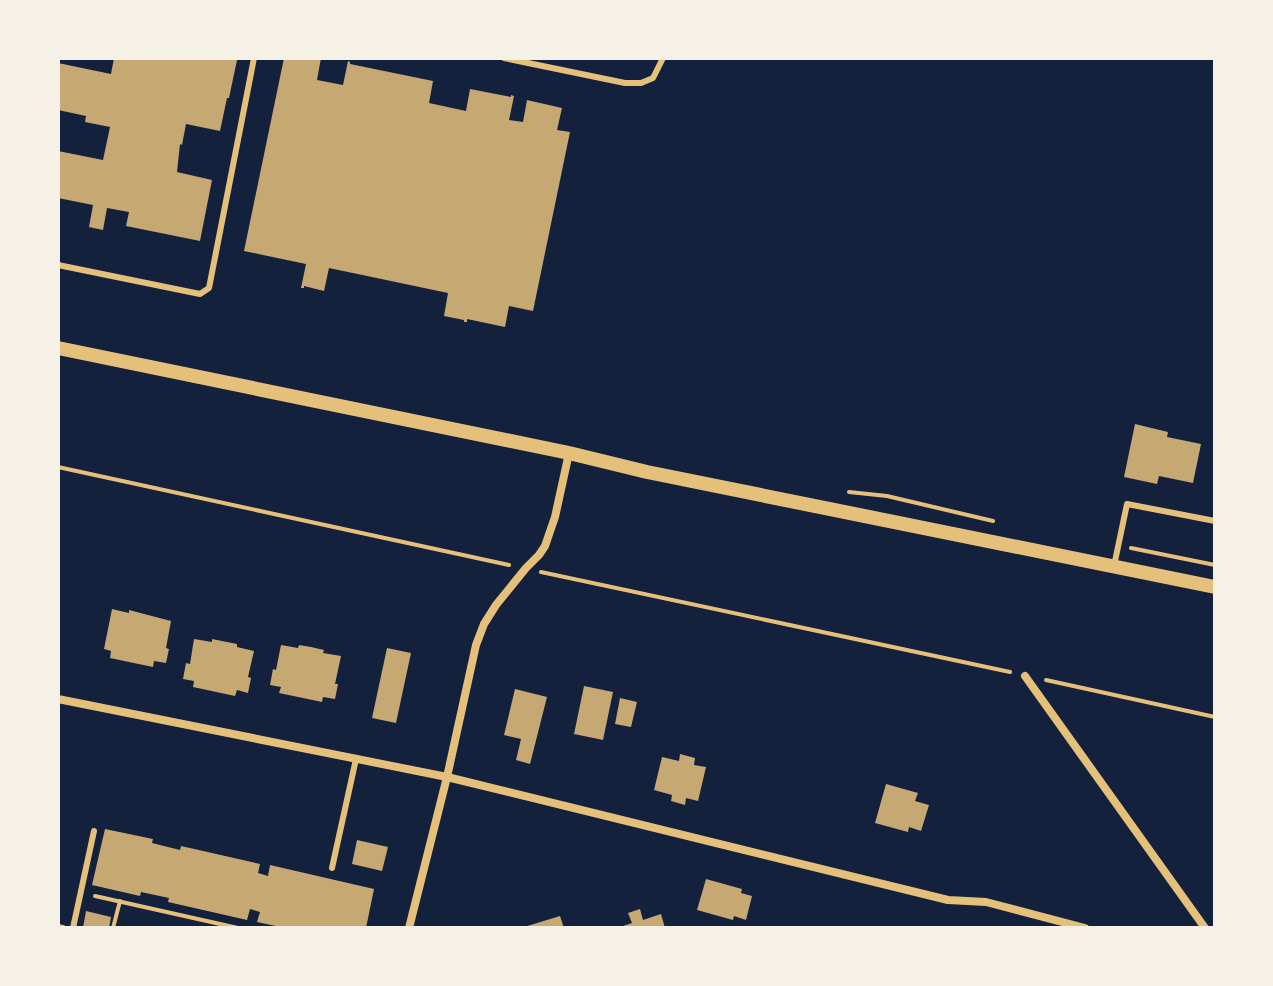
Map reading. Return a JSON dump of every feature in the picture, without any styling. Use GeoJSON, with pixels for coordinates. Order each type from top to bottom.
{"type":"FeatureCollection","features":[{"type":"Feature","properties":{"kind":"street"},"geometry":{"type":"LineString","coordinates":[[58,348],[1215,587]]}},
{"type":"Feature","properties":{"kind":"street"},"geometry":{"type":"LineString","coordinates":[[409,928],[476,645],[496,605],[539,555],[551,530],[569,453]]}},
{"type":"Feature","properties":{"kind":"street"},"geometry":{"type":"LineString","coordinates":[[1025,676],[1205,928]]}},
{"type":"Feature","properties":{"kind":"street"},"geometry":{"type":"LineString","coordinates":[[58,699],[447,777],[935,897],[986,902],[1085,928]]}},
{"type":"Feature","properties":{"kind":"lane"},"geometry":{"type":"LineString","coordinates":[[58,265],[200,294],[209,288],[254,58]]}},
{"type":"Feature","properties":{"kind":"lane"},"geometry":{"type":"LineString","coordinates":[[504,58],[625,83],[641,83],[653,78],[663,58]]}},
{"type":"Feature","properties":{"kind":"lane"},"geometry":{"type":"LineString","coordinates":[[1114,566],[1127,504],[1215,521]]}},
{"type":"Feature","properties":{"kind":"lane"},"geometry":{"type":"LineString","coordinates":[[332,868],[356,759]]}},
{"type":"Feature","properties":{"kind":"lane"},"geometry":{"type":"LineString","coordinates":[[73,928],[94,831]]}},
{"type":"Feature","properties":{"kind":"path"},"geometry":{"type":"LineString","coordinates":[[58,467],[1215,717]]}},
{"type":"Feature","properties":{"kind":"path"},"geometry":{"type":"LineString","coordinates":[[81,893],[238,928]]}},
{"type":"Feature","properties":{"kind":"path"},"geometry":{"type":"LineString","coordinates":[[113,928],[120,901]]}},
{"type":"Feature","properties":{"kind":"building"},"geometry":{"type":"Polygon","coordinates":[[[114,58],[237,60],[220,131],[186,124],[180,144],[177,172],[212,180],[200,241],[126,226],[129,212],[107,208],[103,230],[89,227],[93,205],[58,198],[58,151],[103,160],[110,127],[85,122],[86,116],[58,110],[58,63],[111,74],[114,58]]]}},
{"type":"Feature","properties":{"kind":"building"},"geometry":{"type":"Polygon","coordinates":[[[284,58],[321,58],[317,80],[343,85],[348,61],[350,64],[433,81],[429,103],[466,111],[470,89],[511,95],[514,96],[509,120],[523,122],[527,100],[562,108],[557,130],[570,132],[533,311],[509,306],[505,327],[467,319],[464,322],[444,316],[448,293],[329,268],[324,291],[301,288],[306,264],[244,251],[284,58]]]}},
{"type":"Feature","properties":{"kind":"building"},"geometry":{"type":"Polygon","coordinates":[[[1135,424],[1168,432],[1167,437],[1201,444],[1193,483],[1159,476],[1157,484],[1124,477],[1135,424]]]}},
{"type":"Feature","properties":{"kind":"building"},"geometry":{"type":"Polygon","coordinates":[[[112,609],[129,613],[129,610],[171,621],[166,663],[154,661],[153,667],[110,658],[111,651],[104,649],[112,609]]]}},
{"type":"Feature","properties":{"kind":"building"},"geometry":{"type":"Polygon","coordinates":[[[194,639],[237,644],[237,647],[254,651],[248,693],[237,690],[235,696],[193,687],[194,681],[183,679],[186,663],[190,664],[194,639]]]}},
{"type":"Feature","properties":{"kind":"building"},"geometry":{"type":"Polygon","coordinates":[[[281,645],[311,647],[341,656],[335,699],[323,697],[322,702],[279,693],[281,687],[270,685],[281,645]]]}},
{"type":"Feature","properties":{"kind":"building"},"geometry":{"type":"Polygon","coordinates":[[[387,648],[411,653],[396,723],[372,718],[387,648]]]}},
{"type":"Feature","properties":{"kind":"building"},"geometry":{"type":"Polygon","coordinates":[[[584,686],[613,692],[603,740],[574,734],[584,686]]]}},
{"type":"Feature","properties":{"kind":"building"},"geometry":{"type":"Polygon","coordinates":[[[515,689],[547,697],[530,764],[516,760],[521,739],[504,735],[515,689]]]}},
{"type":"Feature","properties":{"kind":"building"},"geometry":{"type":"Polygon","coordinates":[[[620,698],[637,702],[631,727],[615,724],[620,698]]]}},
{"type":"Feature","properties":{"kind":"building"},"geometry":{"type":"Polygon","coordinates":[[[680,754],[695,758],[694,765],[706,767],[698,801],[686,798],[685,805],[671,801],[672,795],[654,790],[662,757],[679,761],[680,754]]]}},
{"type":"Feature","properties":{"kind":"building"},"geometry":{"type":"Polygon","coordinates":[[[886,784],[918,793],[915,801],[929,805],[921,831],[909,827],[908,832],[875,823],[886,784]]]}},
{"type":"Feature","properties":{"kind":"building"},"geometry":{"type":"Polygon","coordinates":[[[105,829],[153,839],[152,843],[180,850],[181,846],[260,864],[258,873],[268,876],[270,865],[374,889],[366,928],[285,928],[257,922],[260,912],[250,909],[247,920],[168,902],[169,898],[141,892],[140,896],[92,885],[105,829]]]}},
{"type":"Feature","properties":{"kind":"building"},"geometry":{"type":"Polygon","coordinates":[[[357,840],[388,847],[382,871],[352,864],[357,840]]]}},
{"type":"Feature","properties":{"kind":"building"},"geometry":{"type":"Polygon","coordinates":[[[706,879],[742,889],[741,893],[752,896],[746,920],[734,916],[733,920],[697,910],[706,879]]]}},
{"type":"Feature","properties":{"kind":"building"},"geometry":{"type":"Polygon","coordinates":[[[640,909],[643,920],[661,914],[665,928],[617,928],[632,923],[628,913],[640,909]]]}},
{"type":"Feature","properties":{"kind":"building"},"geometry":{"type":"Polygon","coordinates":[[[86,911],[111,917],[109,928],[83,928],[86,911]]]}},
{"type":"Feature","properties":{"kind":"building"},"geometry":{"type":"Polygon","coordinates":[[[560,916],[564,928],[524,928],[524,927],[560,916]]]}}]}
